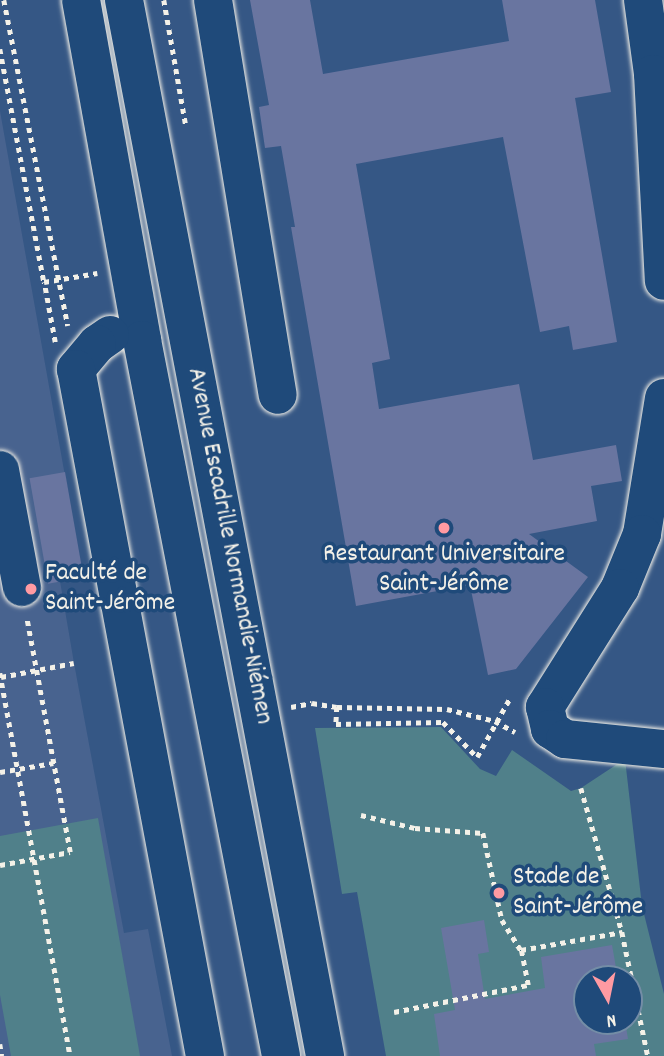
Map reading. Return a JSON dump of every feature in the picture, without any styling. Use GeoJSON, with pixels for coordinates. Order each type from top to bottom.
{"type":"FeatureCollection","features":[{"type":"Feature","properties":{"kind":"street"},"geometry":{"type":"LineString","coordinates":[[81,0],[142,340],[281,1056]]}},
{"type":"Feature","properties":{"kind":"street"},"geometry":{"type":"LineString","coordinates":[[213,0],[278,395]]}},
{"type":"Feature","properties":{"kind":"street"},"geometry":{"type":"LineString","coordinates":[[643,0],[653,74],[664,281]]}},
{"type":"Feature","properties":{"kind":"street","name":"Avenue Escadrille Normandie-Niémen"},"geometry":{"type":"LineString","coordinates":[[128,12],[325,1056]]}},
{"type":"Feature","properties":{"kind":"street"},"geometry":{"type":"LineString","coordinates":[[110,335],[97,344],[76,369],[205,1056]]}},
{"type":"Feature","properties":{"kind":"street"},"geometry":{"type":"LineString","coordinates":[[664,398],[642,534],[620,588],[545,707],[550,729],[565,739],[664,749]]}},
{"type":"Feature","properties":{"kind":"street"},"geometry":{"type":"LineString","coordinates":[[0,470],[22,587]]}},
{"type":"Feature","properties":{"kind":"path"},"geometry":{"type":"LineString","coordinates":[[4,0],[76,369]]}},
{"type":"Feature","properties":{"kind":"path"},"geometry":{"type":"LineString","coordinates":[[0,49],[44,282]]}},
{"type":"Feature","properties":{"kind":"path"},"geometry":{"type":"LineString","coordinates":[[0,865],[70,852],[22,587]]}},
{"type":"Feature","properties":{"kind":"path"},"geometry":{"type":"LineString","coordinates":[[70,1056],[0,676],[75,663]]}},
{"type":"Feature","properties":{"kind":"path"},"geometry":{"type":"LineString","coordinates":[[337,707],[336,724],[443,722],[477,757],[495,721],[515,691]]}},
{"type":"Feature","properties":{"kind":"path"},"geometry":{"type":"LineString","coordinates":[[260,711],[312,704],[447,709],[495,721],[514,732],[520,722]]}},
{"type":"Feature","properties":{"kind":"path"},"geometry":{"type":"LineString","coordinates":[[0,772],[53,763]]}},
{"type":"Feature","properties":{"kind":"path"},"geometry":{"type":"LineString","coordinates":[[581,788],[622,932],[648,1056]]}},
{"type":"Feature","properties":{"kind":"path"},"geometry":{"type":"LineString","coordinates":[[361,816],[415,828],[483,833],[502,920],[521,950],[528,985],[394,1012]]}},
{"type":"Feature","properties":{"kind":"path"},"geometry":{"type":"LineString","coordinates":[[521,950],[622,932]]}},
{"type":"Feature","properties":{"kind":"path"},"geometry":{"type":"LineString","coordinates":[[0,1044],[2,1056]]}},
{"type":"Feature","properties":{"kind":"shaded area","name":"Faculté de Saint-Jérôme"},"geometry":{"type":"Polygon","coordinates":[[[0,111],[83,577],[60,581],[74,663],[124,933],[148,929],[172,1056],[0,1056],[0,111]]]}},
{"type":"Feature","properties":{"kind":"green space","name":"Stade de Saint-Jérôme"},"geometry":{"type":"Polygon","coordinates":[[[441,727],[480,769],[496,776],[512,750],[571,791],[581,788],[625,759],[642,906],[664,994],[664,1056],[386,1056],[357,892],[342,894],[315,728],[441,727]]]}},
{"type":"Feature","properties":{"kind":"green space"},"geometry":{"type":"Polygon","coordinates":[[[98,818],[140,1056],[11,1056],[0,995],[0,836],[98,818]]]}},
{"type":"Feature","properties":{"kind":"building"},"geometry":{"type":"Polygon","coordinates":[[[250,0],[310,0],[323,74],[509,41],[502,0],[595,0],[611,92],[575,98],[617,342],[573,350],[569,326],[540,332],[503,137],[356,164],[390,359],[372,363],[379,409],[519,384],[533,460],[616,445],[622,481],[591,486],[597,521],[529,534],[588,577],[516,669],[488,675],[470,585],[356,606],[291,227],[295,227],[281,146],[265,148],[259,107],[269,105],[250,0]]]}},
{"type":"Feature","properties":{"kind":"building"},"geometry":{"type":"Polygon","coordinates":[[[65,472],[84,577],[48,584],[30,478],[65,472]]]}},
{"type":"Feature","properties":{"kind":"building"},"geometry":{"type":"Polygon","coordinates":[[[484,920],[489,952],[478,954],[485,999],[545,988],[541,957],[612,945],[616,965],[573,965],[573,1035],[627,1035],[628,1039],[594,1044],[596,1056],[440,1056],[434,1014],[455,1010],[441,928],[484,920]]]}},
{"type":"Feature","properties":{"kind":"place","name":"Restaurant Universitaire Saint-Jérôme"},"geometry":{"type":"Point","coordinates":[444,528]}},
{"type":"Feature","properties":{"kind":"place","name":"Faculté de Saint-Jérôme"},"geometry":{"type":"Point","coordinates":[31,589]}},
{"type":"Feature","properties":{"kind":"place","name":"Stade de Saint-Jérôme"},"geometry":{"type":"Point","coordinates":[499,893]}}]}
